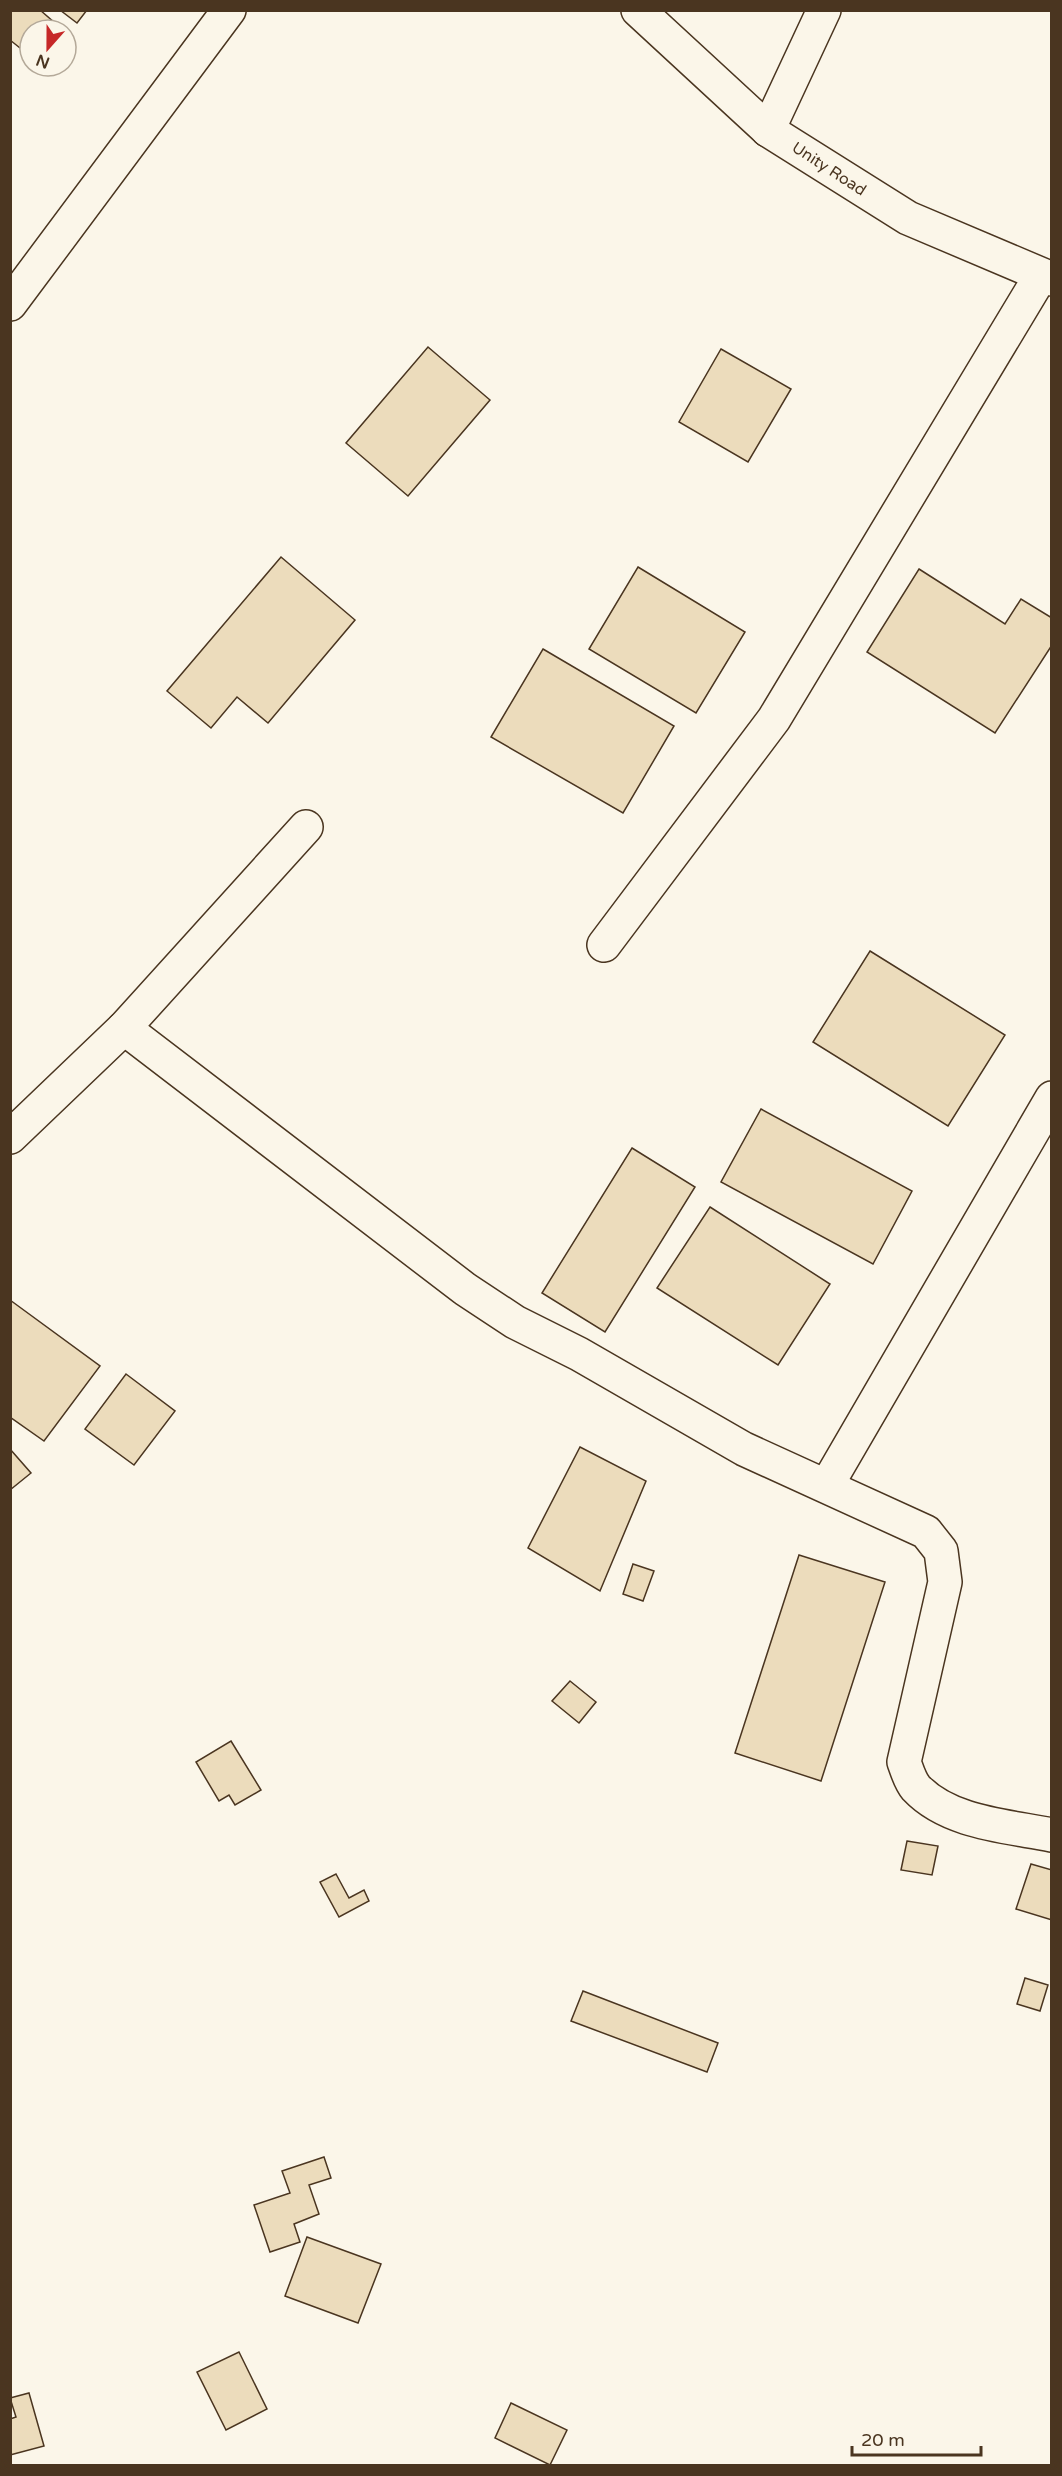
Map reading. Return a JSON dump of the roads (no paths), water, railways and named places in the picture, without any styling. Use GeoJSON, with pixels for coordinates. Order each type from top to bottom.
{"type":"FeatureCollection","features":[{"type":"Feature","properties":{"kind":"street"},"geometry":{"type":"LineString","coordinates":[[10,304],[229,10]]}},
{"type":"Feature","properties":{"kind":"street","name":"Unity Road"},"geometry":{"type":"LineString","coordinates":[[638,10],[768,130],[908,218],[1046,278]]}},
{"type":"Feature","properties":{"kind":"street"},"geometry":{"type":"LineString","coordinates":[[768,130],[824,10]]}},
{"type":"Feature","properties":{"kind":"street"},"geometry":{"type":"LineString","coordinates":[[604,945],[774,719],[1046,278]]}},
{"type":"Feature","properties":{"kind":"street"},"geometry":{"type":"LineString","coordinates":[[10,1137],[124,1028],[306,827]]}},
{"type":"Feature","properties":{"kind":"street"},"geometry":{"type":"LineString","coordinates":[[124,1028],[465,1289],[515,1322],[579,1354],[744,1449],[926,1532],[940,1551],[945,1582],[904,1762],[914,1786],[937,1806],[972,1819],[1052,1835]]}},
{"type":"Feature","properties":{"kind":"street"},"geometry":{"type":"LineString","coordinates":[[827,1485],[1052,1098]]}}]}
